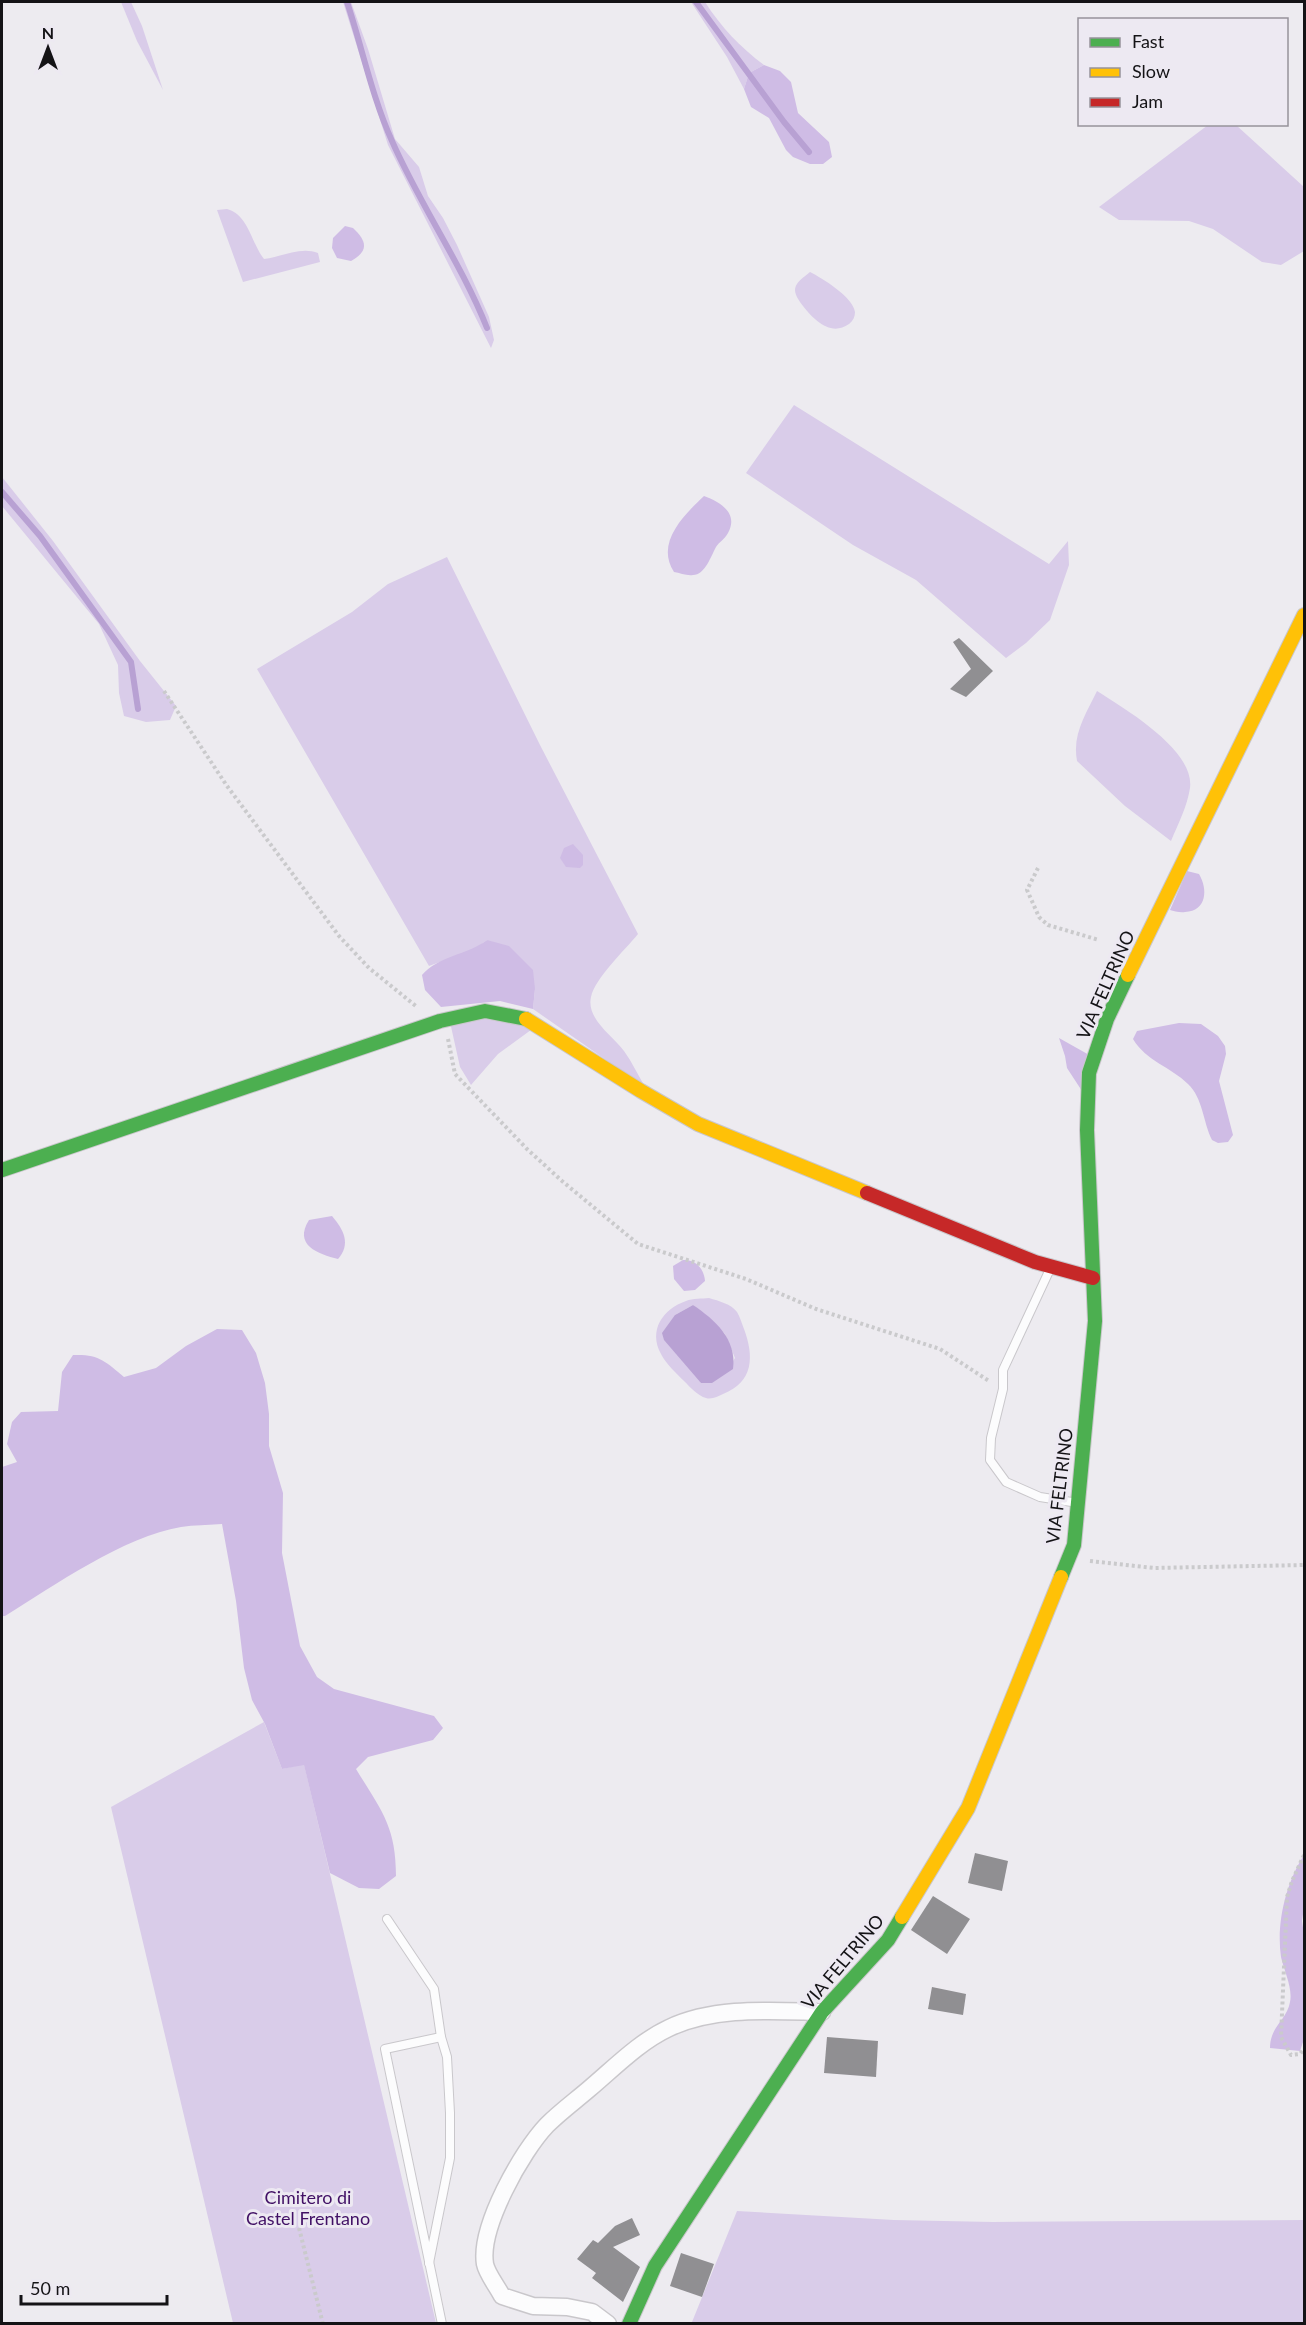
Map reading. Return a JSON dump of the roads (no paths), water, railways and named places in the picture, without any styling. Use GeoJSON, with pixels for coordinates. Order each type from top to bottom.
{"type":"FeatureCollection","features":[{"type":"Feature","properties":{"kind":"street","name":"VIA FELTRINO"},"geometry":{"type":"LineString","coordinates":[[629,2324],[655,2266],[822,2012],[888,1940],[968,1808],[1074,1545],[1095,1321],[1087,1130],[1089,1073],[1107,1018],[1305,615]]}},
{"type":"Feature","properties":{"kind":"street"},"geometry":{"type":"LineString","coordinates":[[2,1170],[440,1021],[485,1011],[528,1018],[641,1091],[698,1124],[1035,1262],[1093,1278]]}},
{"type":"Feature","properties":{"kind":"street"},"geometry":{"type":"LineString","coordinates":[[608,2324],[592,2312],[567,2307],[533,2306],[502,2296],[485,2266],[484,2245],[495,2214],[523,2155],[556,2117],[630,2054],[669,2028],[708,2016],[762,2011],[822,2012]]}},
{"type":"Feature","properties":{"kind":"lane"},"geometry":{"type":"LineString","coordinates":[[1051,1266],[1003,1370],[1003,1389],[991,1438],[990,1461],[1006,1482],[1040,1497],[1078,1503]]}},
{"type":"Feature","properties":{"kind":"lane"},"geometry":{"type":"LineString","coordinates":[[387,1919],[434,1989],[441,2037],[447,2057],[450,2158],[429,2263]]}},
{"type":"Feature","properties":{"kind":"lane"},"geometry":{"type":"LineString","coordinates":[[441,2037],[385,2049],[442,2324]]}},
{"type":"Feature","properties":{"kind":"waterway"},"geometry":{"type":"LineString","coordinates":[[347,2],[373,90],[392,141],[465,280],[487,328]]}},
{"type":"Feature","properties":{"kind":"waterway"},"geometry":{"type":"LineString","coordinates":[[696,2],[784,122],[809,152]]}},
{"type":"Feature","properties":{"kind":"waterway"},"geometry":{"type":"LineString","coordinates":[[2,492],[40,536],[131,662],[138,709]]}},
{"type":"Feature","properties":{"kind":"park label","name":"Cimitero di Castel Frentano"},"geometry":{"type":"Point","coordinates":[308,2208]}}]}
